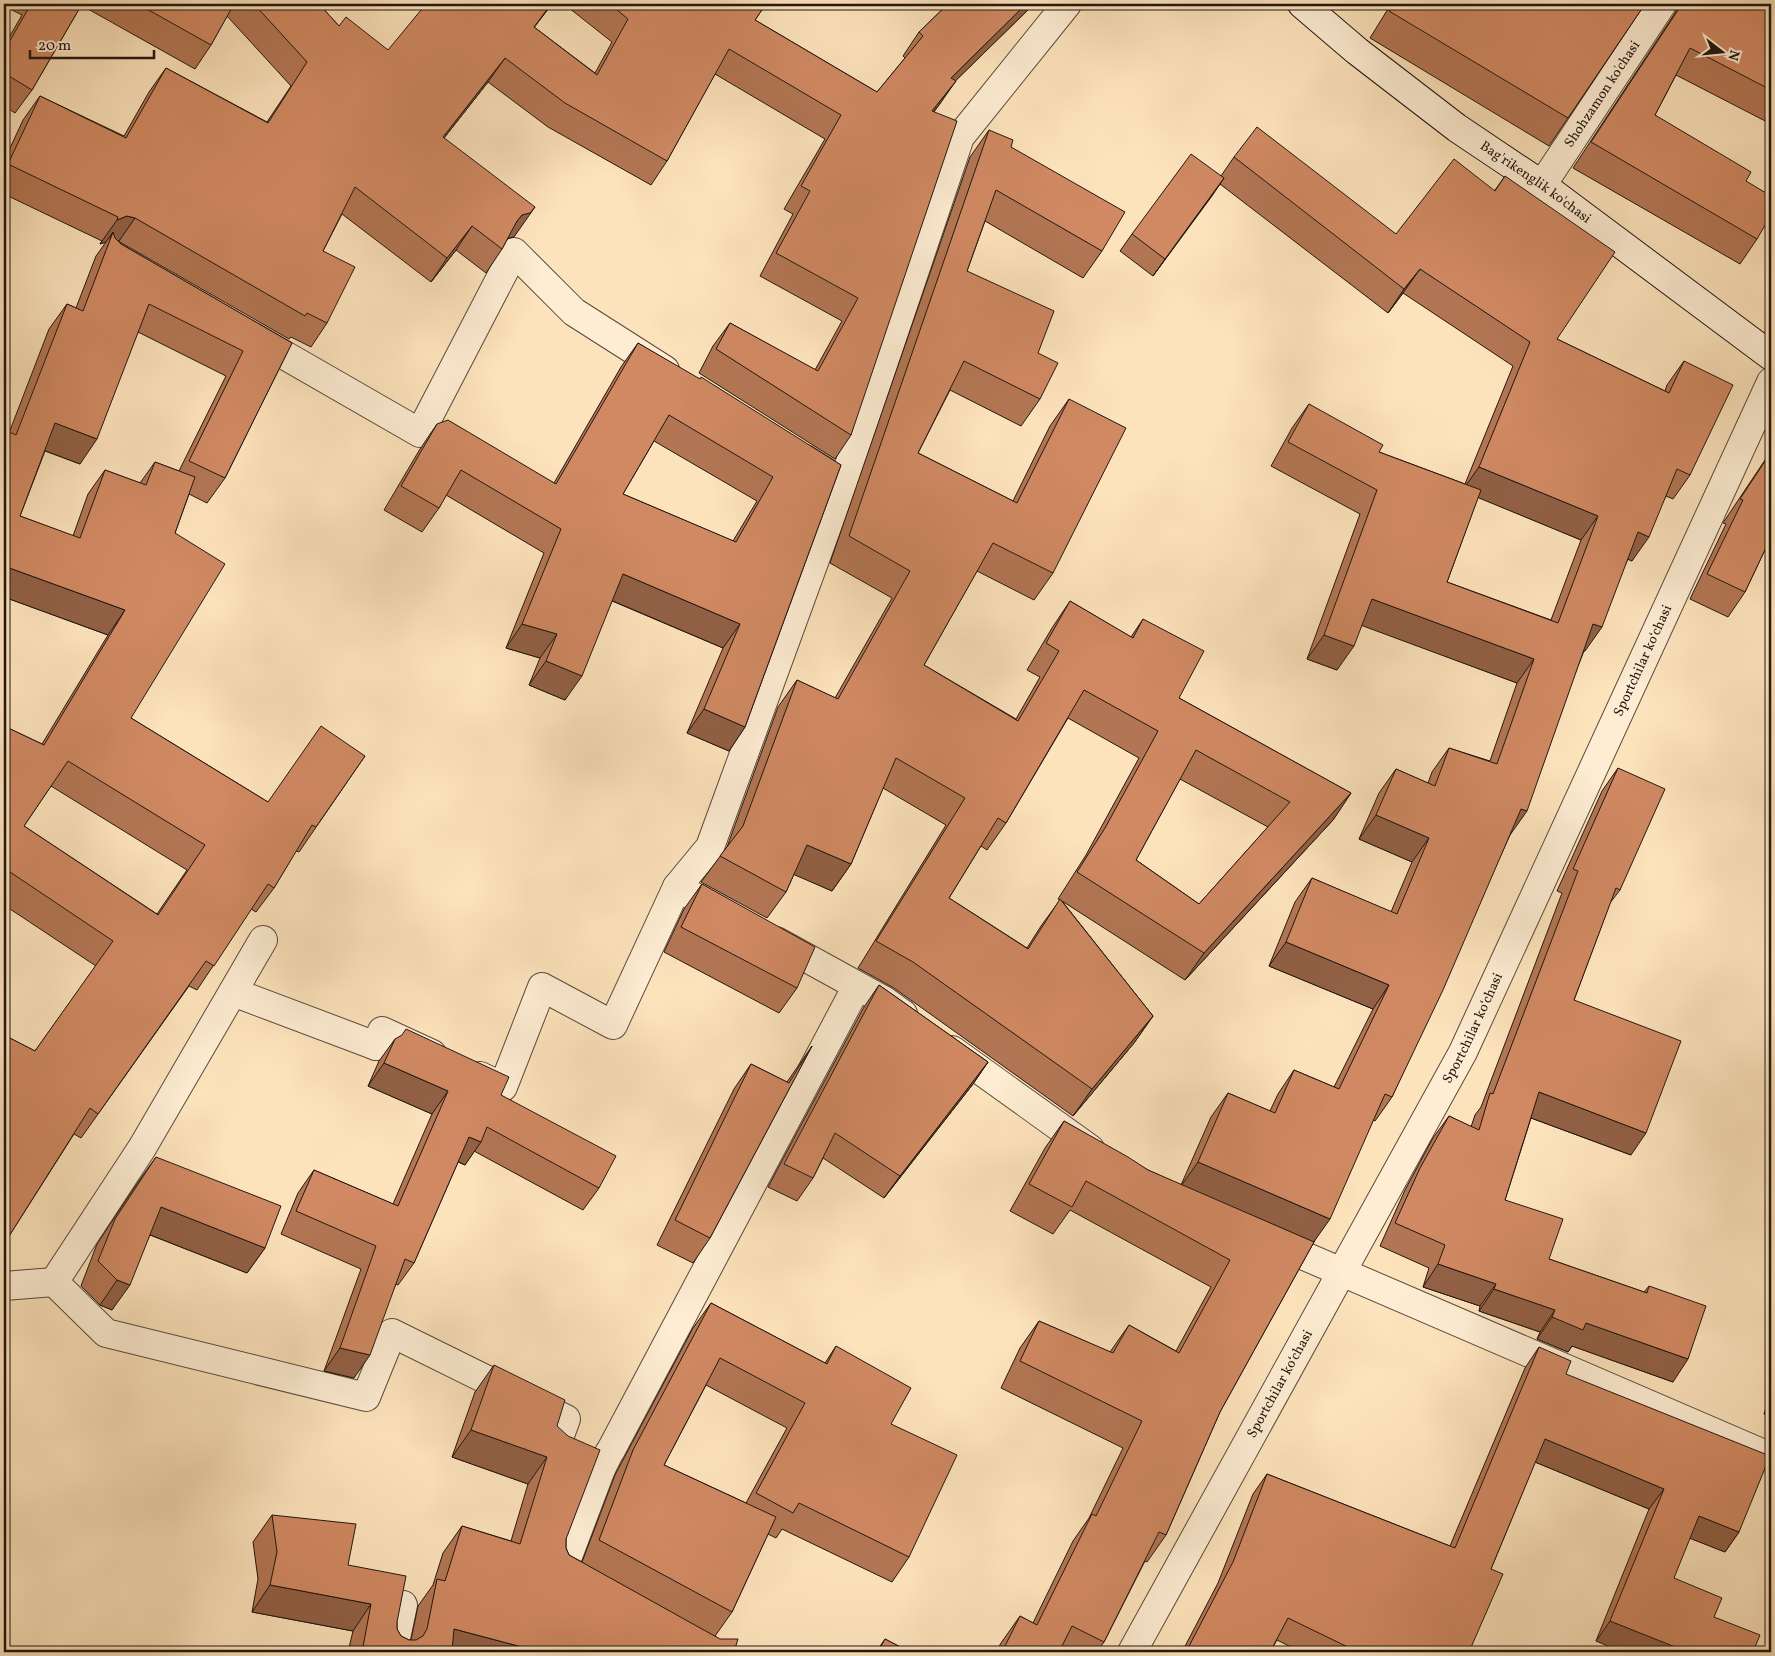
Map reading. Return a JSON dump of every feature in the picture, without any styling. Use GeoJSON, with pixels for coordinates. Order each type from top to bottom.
{"type":"FeatureCollection","features":[{"type":"Feature","properties":{"kind":"street"},"geometry":{"type":"LineString","coordinates":[[233,992],[376,1046],[382,1031],[503,1086],[542,987],[613,1025],[677,887],[710,848],[843,483],[960,137],[1068,4]]}},
{"type":"Feature","properties":{"kind":"street","name":"Bag'rikenglik ko'chasi"},"geometry":{"type":"LineString","coordinates":[[1302,4],[1357,51],[1456,128],[1542,185],[1771,356]]}},
{"type":"Feature","properties":{"kind":"street","name":"Shohzamon ko'chasi"},"geometry":{"type":"LineString","coordinates":[[1542,185],[1662,4]]}},
{"type":"Feature","properties":{"kind":"street"},"geometry":{"type":"LineString","coordinates":[[231,324],[420,433],[514,252],[574,312],[683,382]]}},
{"type":"Feature","properties":{"kind":"street","name":"Sportchilar ko‘chasi"},"geometry":{"type":"LineString","coordinates":[[1132,1652],[1463,1052],[1771,382]]}},
{"type":"Feature","properties":{"kind":"street"},"geometry":{"type":"LineString","coordinates":[[784,446],[843,483]]}},
{"type":"Feature","properties":{"kind":"street"},"geometry":{"type":"LineString","coordinates":[[677,887],[885,1001],[1111,1165]]}},
{"type":"Feature","properties":{"kind":"street"},"geometry":{"type":"LineString","coordinates":[[54,1282],[142,1148],[263,940]]}},
{"type":"Feature","properties":{"kind":"street"},"geometry":{"type":"LineString","coordinates":[[588,1586],[562,1572],[606,1460],[857,986]]}},
{"type":"Feature","properties":{"kind":"street"},"geometry":{"type":"LineString","coordinates":[[1252,1233],[1771,1457]]}},
{"type":"Feature","properties":{"kind":"street"},"geometry":{"type":"LineString","coordinates":[[4,1286],[54,1282],[106,1333],[366,1397],[392,1333],[566,1419],[555,1448],[606,1460]]}},
{"type":"Feature","properties":{"kind":"street"},"geometry":{"type":"LineString","coordinates":[[393,1652],[403,1605]]}},
{"type":"Feature","properties":{"kind":"building"},"geometry":{"type":"Polygon","coordinates":[[[31,4],[82,4],[32,90],[4,73],[4,51],[31,4]]]}},
{"type":"Feature","properties":{"kind":"building"},"geometry":{"type":"Polygon","coordinates":[[[138,4],[234,4],[211,45],[138,4]]]}},
{"type":"Feature","properties":{"kind":"building"},"geometry":{"type":"Polygon","coordinates":[[[254,4],[319,4],[339,26],[346,17],[388,50],[426,4],[551,4],[534,27],[597,75],[628,19],[610,4],[766,4],[755,20],[877,92],[923,36],[919,32],[948,4],[1026,4],[951,78],[956,81],[932,111],[957,121],[851,435],[716,349],[730,323],[818,371],[858,298],[776,253],[810,191],[801,186],[841,115],[729,49],[667,161],[565,103],[505,58],[443,137],[535,207],[530,213],[522,215],[517,221],[502,249],[472,226],[447,258],[355,187],[323,251],[355,267],[327,323],[307,313],[305,316],[135,218],[127,216],[117,220],[118,217],[8,164],[40,96],[126,138],[166,68],[268,123],[307,62],[254,4]]]}},
{"type":"Feature","properties":{"kind":"building"},"geometry":{"type":"Polygon","coordinates":[[[1393,4],[1645,4],[1568,118],[1389,11],[1393,4]]]}},
{"type":"Feature","properties":{"kind":"building"},"geometry":{"type":"Polygon","coordinates":[[[1682,4],[1771,4],[1771,90],[1690,48],[1655,115],[1751,172],[1746,181],[1771,196],[1771,215],[1757,239],[1591,142],[1682,4]]]}},
{"type":"Feature","properties":{"kind":"building"},"geometry":{"type":"Polygon","coordinates":[[[1257,127],[1396,234],[1454,159],[1495,191],[1505,176],[1615,252],[1557,339],[1669,393],[1684,361],[1733,385],[1690,475],[1677,469],[1649,537],[1638,532],[1602,627],[1593,624],[1527,811],[1521,809],[1443,990],[1392,1097],[1385,1094],[1330,1219],[1198,1162],[1228,1093],[1275,1113],[1294,1070],[1339,1089],[1389,985],[1286,942],[1312,878],[1397,914],[1429,838],[1376,815],[1396,769],[1435,786],[1449,748],[1497,764],[1534,659],[1372,599],[1354,646],[1324,635],[1377,490],[1288,442],[1309,404],[1383,445],[1379,452],[1481,490],[1447,582],[1558,623],[1598,516],[1479,467],[1530,342],[1420,269],[1404,289],[1234,157],[1257,127]]]}},
{"type":"Feature","properties":{"kind":"building"},"geometry":{"type":"Polygon","coordinates":[[[989,130],[1013,140],[1011,147],[1125,212],[1102,251],[996,190],[967,271],[1054,311],[1038,353],[1058,363],[1040,399],[964,361],[918,453],[1017,503],[1069,399],[1126,428],[1053,573],[993,543],[924,665],[1018,721],[1059,651],[1046,643],[1070,601],[1133,638],[1143,619],[1204,651],[1179,698],[1351,793],[1204,953],[1077,872],[1105,828],[1158,731],[1084,690],[1006,823],[998,818],[949,898],[1028,949],[1060,899],[1153,1016],[1092,1089],[913,962],[876,941],[965,798],[896,758],[851,864],[807,845],[786,892],[720,856],[743,826],[797,680],[838,699],[910,571],[849,536],[989,130]],[[1196,750],[1136,860],[1199,904],[1290,802],[1196,750]]]}},
{"type":"Feature","properties":{"kind":"building"},"geometry":{"type":"Polygon","coordinates":[[[1191,154],[1224,178],[1165,259],[1132,234],[1191,154]]]}},
{"type":"Feature","properties":{"kind":"building"},"geometry":{"type":"Polygon","coordinates":[[[113,232],[115,238],[121,244],[292,343],[225,478],[189,461],[243,351],[149,304],[97,439],[55,423],[20,516],[80,538],[105,470],[146,485],[155,462],[195,477],[175,533],[225,564],[131,718],[268,802],[321,726],[365,756],[316,827],[312,825],[274,888],[268,884],[214,966],[206,961],[98,1114],[90,1108],[4,1244],[4,1085],[10,1075],[4,1072],[4,1035],[35,1051],[113,941],[4,868],[4,726],[44,745],[125,610],[4,566],[4,430],[16,435],[67,304],[83,311],[113,232]],[[68,761],[24,826],[158,915],[205,845],[68,761]]]}},
{"type":"Feature","properties":{"kind":"building"},"geometry":{"type":"Polygon","coordinates":[[[638,343],[700,379],[701,377],[841,465],[745,727],[704,709],[740,624],[623,574],[582,676],[546,661],[557,634],[522,624],[561,529],[461,470],[439,508],[401,486],[437,424],[448,420],[556,484],[638,343]],[[669,415],[623,494],[736,542],[773,477],[669,415]]]}},
{"type":"Feature","properties":{"kind":"building"},"geometry":{"type":"Polygon","coordinates":[[[1771,452],[1771,537],[1745,592],[1707,574],[1743,500],[1740,499],[1771,452]]]}},
{"type":"Feature","properties":{"kind":"building"},"geometry":{"type":"Polygon","coordinates":[[[1618,768],[1665,789],[1620,890],[1616,888],[1574,1000],[1681,1041],[1646,1133],[1539,1092],[1505,1200],[1563,1219],[1549,1259],[1647,1293],[1649,1286],[1706,1306],[1688,1359],[1586,1323],[1583,1330],[1552,1317],[1555,1310],[1494,1289],[1496,1284],[1438,1264],[1445,1245],[1395,1223],[1420,1168],[1449,1116],[1479,1130],[1490,1093],[1493,1094],[1578,871],[1573,869],[1618,768]]]}},
{"type":"Feature","properties":{"kind":"building"},"geometry":{"type":"Polygon","coordinates":[[[702,884],[815,947],[797,988],[681,927],[702,884]]]}},
{"type":"Feature","properties":{"kind":"building"},"geometry":{"type":"Polygon","coordinates":[[[879,985],[988,1062],[900,1176],[835,1133],[813,1178],[784,1164],[879,985]]]}},
{"type":"Feature","properties":{"kind":"building"},"geometry":{"type":"Polygon","coordinates":[[[406,1029],[509,1077],[501,1095],[616,1156],[599,1188],[487,1127],[481,1142],[469,1137],[414,1263],[405,1259],[370,1355],[340,1348],[376,1246],[296,1211],[314,1170],[398,1206],[448,1091],[384,1063],[395,1039],[402,1035],[406,1029]]]}},
{"type":"Feature","properties":{"kind":"building"},"geometry":{"type":"Polygon","coordinates":[[[812,1046],[710,1238],[675,1220],[751,1064],[789,1083],[812,1046]]]}},
{"type":"Feature","properties":{"kind":"building"},"geometry":{"type":"Polygon","coordinates":[[[1064,1121],[1148,1170],[1314,1242],[1220,1412],[1166,1535],[1159,1532],[1104,1642],[1072,1626],[1059,1652],[1002,1652],[1020,1616],[1037,1625],[1092,1514],[1096,1516],[1142,1421],[1020,1361],[1039,1321],[1113,1353],[1129,1325],[1179,1353],[1230,1260],[1086,1181],[1072,1207],[1029,1184],[1064,1121]]]}},
{"type":"Feature","properties":{"kind":"building"},"geometry":{"type":"Polygon","coordinates":[[[156,1157],[281,1206],[265,1248],[161,1207],[130,1285],[117,1280],[98,1261],[115,1219],[156,1157]]]}},
{"type":"Feature","properties":{"kind":"building"},"geometry":{"type":"Polygon","coordinates":[[[711,1303],[827,1364],[836,1346],[911,1388],[891,1424],[957,1455],[909,1557],[799,1503],[793,1513],[756,1493],[805,1403],[720,1358],[664,1465],[776,1517],[732,1612],[599,1540],[633,1450],[711,1303]]]}},
{"type":"Feature","properties":{"kind":"building"},"geometry":{"type":"Polygon","coordinates":[[[1539,1347],[1571,1361],[1566,1374],[1770,1456],[1739,1532],[1699,1516],[1674,1578],[1722,1598],[1714,1617],[1760,1635],[1753,1652],[1688,1652],[1610,1621],[1664,1489],[1545,1439],[1491,1569],[1503,1574],[1469,1652],[1358,1652],[1288,1618],[1270,1652],[1186,1652],[1233,1562],[1267,1474],[1455,1548],[1539,1347]]]}},
{"type":"Feature","properties":{"kind":"building"},"geometry":{"type":"Polygon","coordinates":[[[494,1365],[565,1400],[557,1426],[568,1436],[600,1450],[566,1539],[566,1548],[569,1555],[720,1639],[738,1639],[734,1652],[521,1652],[522,1647],[454,1629],[452,1652],[362,1652],[371,1604],[270,1585],[277,1552],[272,1515],[356,1524],[348,1565],[406,1576],[397,1629],[401,1636],[409,1640],[416,1640],[423,1636],[427,1629],[437,1579],[445,1581],[462,1526],[520,1544],[547,1457],[471,1430],[494,1365]]]}},
{"type":"Feature","properties":{"kind":"building"},"geometry":{"type":"Polygon","coordinates":[[[885,1639],[910,1652],[878,1652],[885,1639]]]}}]}
